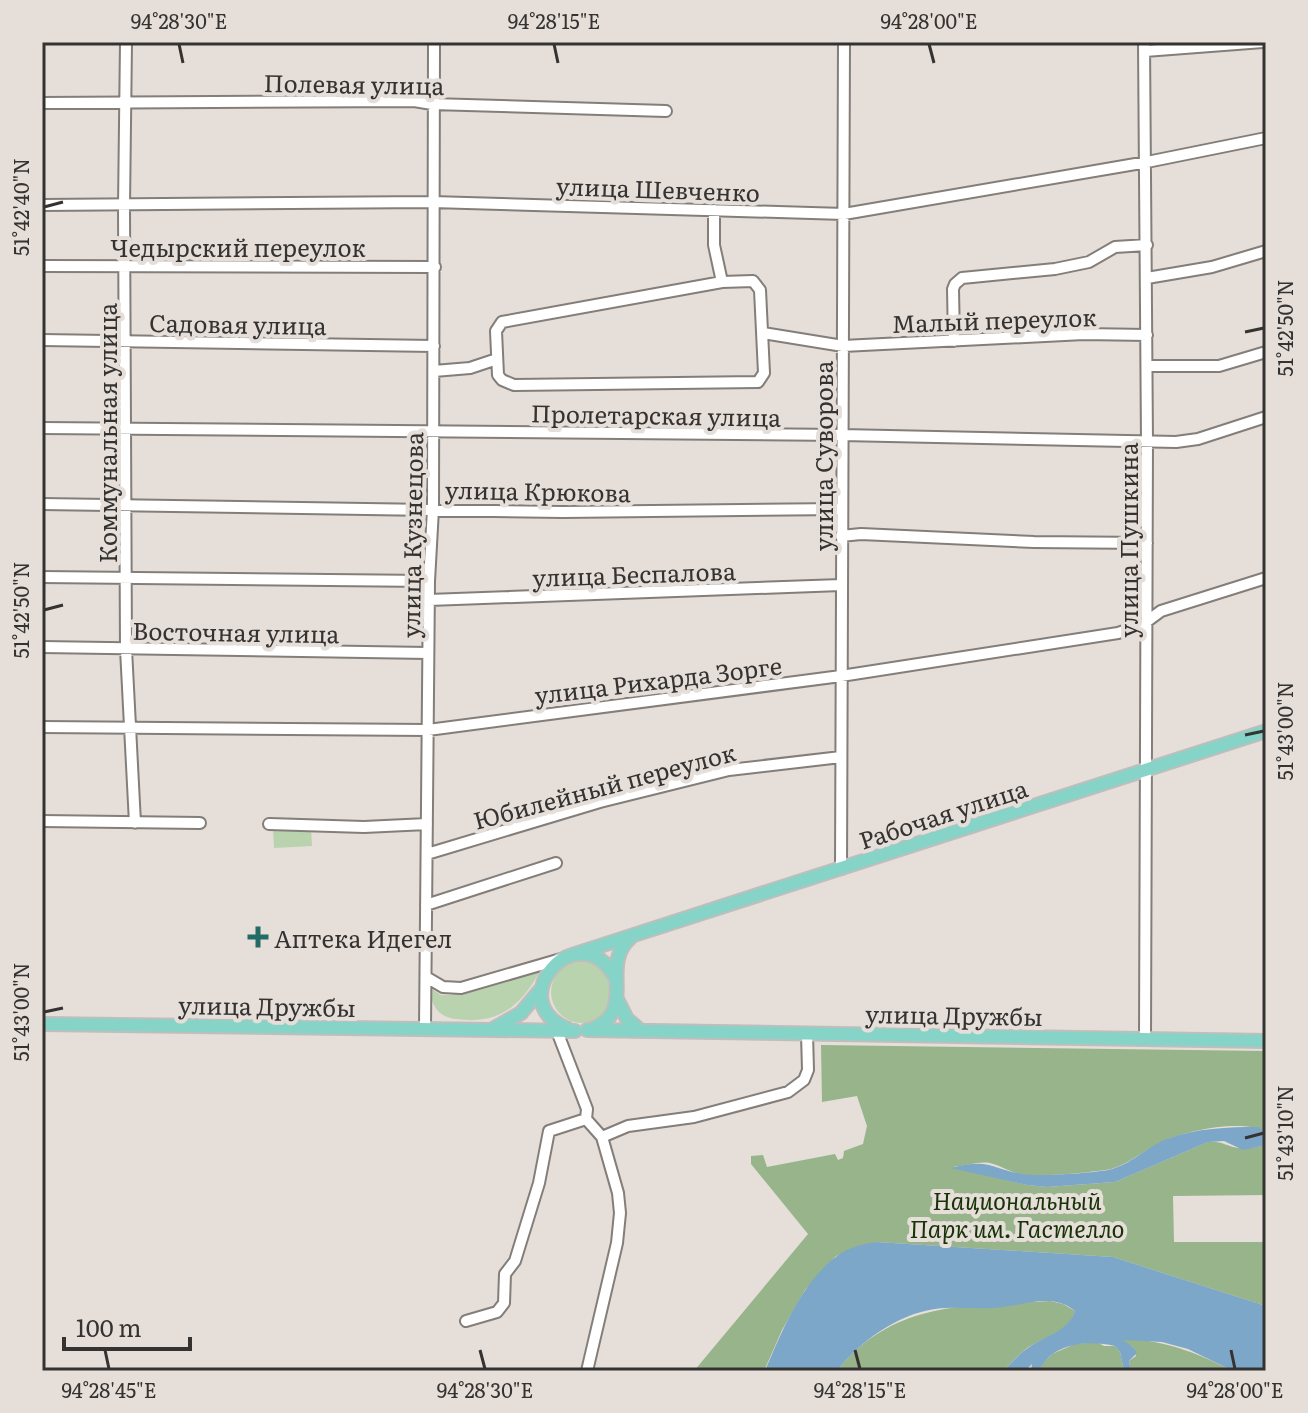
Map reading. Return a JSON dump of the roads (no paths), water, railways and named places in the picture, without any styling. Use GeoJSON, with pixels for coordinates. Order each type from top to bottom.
{"type":"FeatureCollection","features":[{"type":"Feature","properties":{"kind":"main road","name":"Рабочая улица"},"geometry":{"type":"LineString","coordinates":[[566,957],[1266,731]]}},
{"type":"Feature","properties":{"kind":"main road"},"geometry":{"type":"LineString","coordinates":[[633,936],[621,949],[615,977],[618,1001],[627,1019],[641,1031]]}},
{"type":"Feature","properties":{"kind":"main road"},"geometry":{"type":"LineString","coordinates":[[492,1030],[521,1013],[542,988],[548,971],[566,957],[585,954],[597,958],[608,966],[615,977]]}},
{"type":"Feature","properties":{"kind":"main road"},"geometry":{"type":"LineString","coordinates":[[542,988],[544,1008],[554,1025],[581,1031],[607,1020],[618,1001]]}},
{"type":"Feature","properties":{"kind":"main road","name":"улица Дружбы"},"geometry":{"type":"LineString","coordinates":[[42,1024],[492,1030],[554,1025]]}},
{"type":"Feature","properties":{"kind":"main road","name":"улица Дружбы"},"geometry":{"type":"LineString","coordinates":[[581,1031],[1266,1041]]}},
{"type":"Feature","properties":{"kind":"street","name":"Коммунальная улица"},"geometry":{"type":"LineString","coordinates":[[126,42],[126,649],[135,823]]}},
{"type":"Feature","properties":{"kind":"street","name":"улица Кузнецова"},"geometry":{"type":"LineString","coordinates":[[425,1029],[429,581],[434,432],[434,42]]}},
{"type":"Feature","properties":{"kind":"street","name":"улица Суворова"},"geometry":{"type":"LineString","coordinates":[[841,869],[844,42]]}},
{"type":"Feature","properties":{"kind":"street"},"geometry":{"type":"LineString","coordinates":[[1144,46],[1263,42]]}},
{"type":"Feature","properties":{"kind":"street","name":"улица Пушкина"},"geometry":{"type":"LineString","coordinates":[[1144,46],[1147,162],[1145,1038]]}},
{"type":"Feature","properties":{"kind":"street","name":"Полевая улица"},"geometry":{"type":"LineString","coordinates":[[42,103],[414,101],[666,111]]}},
{"type":"Feature","properties":{"kind":"street","name":"улица Шевченко"},"geometry":{"type":"LineString","coordinates":[[42,205],[432,202],[844,214],[1147,162],[1266,138]]}},
{"type":"Feature","properties":{"kind":"street"},"geometry":{"type":"LineString","coordinates":[[714,210],[714,245],[722,282]]}},
{"type":"Feature","properties":{"kind":"street"},"geometry":{"type":"LineString","coordinates":[[954,341],[953,289],[958,280],[1055,269],[1089,262],[1115,247],[1147,245]]}},
{"type":"Feature","properties":{"kind":"street"},"geometry":{"type":"LineString","coordinates":[[1147,278],[1212,267],[1266,251]]}},
{"type":"Feature","properties":{"kind":"street","name":"Чедырский переулок"},"geometry":{"type":"LineString","coordinates":[[42,266],[435,267]]}},
{"type":"Feature","properties":{"kind":"street"},"geometry":{"type":"LineString","coordinates":[[747,280],[758,285],[763,333],[764,373],[763,378],[753,384],[514,385],[498,375],[496,331],[502,322],[722,282],[747,280]]}},
{"type":"Feature","properties":{"kind":"street","name":"Малый переулок"},"geometry":{"type":"LineString","coordinates":[[763,333],[843,346],[1084,334],[1147,335]]}},
{"type":"Feature","properties":{"kind":"street","name":"Садовая улица"},"geometry":{"type":"LineString","coordinates":[[42,340],[434,346]]}},
{"type":"Feature","properties":{"kind":"street"},"geometry":{"type":"LineString","coordinates":[[1147,366],[1219,366],[1266,352]]}},
{"type":"Feature","properties":{"kind":"street"},"geometry":{"type":"LineString","coordinates":[[434,371],[470,368],[497,359]]}},
{"type":"Feature","properties":{"kind":"street","name":"Пролетарская улица"},"geometry":{"type":"LineString","coordinates":[[42,428],[842,435],[1176,442],[1198,439],[1266,417]]}},
{"type":"Feature","properties":{"kind":"street","name":"улица Крюкова"},"geometry":{"type":"LineString","coordinates":[[42,504],[563,512],[842,509]]}},
{"type":"Feature","properties":{"kind":"street"},"geometry":{"type":"LineString","coordinates":[[841,536],[861,534],[1034,542],[1147,543]]}},
{"type":"Feature","properties":{"kind":"street"},"geometry":{"type":"LineString","coordinates":[[42,577],[429,581]]}},
{"type":"Feature","properties":{"kind":"street","name":"улица Рихарда Зорге"},"geometry":{"type":"LineString","coordinates":[[42,727],[428,730],[841,676],[1118,633],[1136,628],[1169,608],[1266,578]]}},
{"type":"Feature","properties":{"kind":"street","name":"улица Беспалова"},"geometry":{"type":"LineString","coordinates":[[429,600],[841,585]]}},
{"type":"Feature","properties":{"kind":"street","name":"Восточная улица"},"geometry":{"type":"LineString","coordinates":[[42,647],[428,653]]}},
{"type":"Feature","properties":{"kind":"street","name":"Юбилейный переулок"},"geometry":{"type":"LineString","coordinates":[[427,854],[600,802],[729,770],[841,757]]}},
{"type":"Feature","properties":{"kind":"street"},"geometry":{"type":"LineString","coordinates":[[42,821],[200,823]]}},
{"type":"Feature","properties":{"kind":"street"},"geometry":{"type":"LineString","coordinates":[[269,824],[364,827],[427,824]]}},
{"type":"Feature","properties":{"kind":"street"},"geometry":{"type":"LineString","coordinates":[[426,905],[556,863]]}},
{"type":"Feature","properties":{"kind":"street"},"geometry":{"type":"LineString","coordinates":[[426,977],[443,987],[461,988],[566,957]]}},
{"type":"Feature","properties":{"kind":"street"},"geometry":{"type":"LineString","coordinates":[[554,1025],[587,1109],[586,1119],[602,1137],[618,1193],[620,1221],[587,1371]]}},
{"type":"Feature","properties":{"kind":"street"},"geometry":{"type":"LineString","coordinates":[[602,1137],[628,1126],[694,1117],[788,1092],[804,1080],[808,1070],[807,1034]]}},
{"type":"Feature","properties":{"kind":"street"},"geometry":{"type":"LineString","coordinates":[[466,1321],[497,1312],[504,1303],[505,1274],[515,1261],[539,1183],[549,1131],[586,1119]]}},
{"type":"Feature","properties":{"kind":"water"},"geometry":{"type":"Polygon","coordinates":[[[1258,1127],[1266,1132],[1266,1145],[1243,1150],[1224,1141],[1208,1142],[1115,1182],[1047,1187],[951,1168],[982,1164],[1040,1175],[1108,1170],[1178,1135],[1212,1129],[1258,1127]]]}},
{"type":"Feature","properties":{"kind":"water"},"geometry":{"type":"Polygon","coordinates":[[[877,1242],[1113,1257],[1266,1306],[1266,1371],[1233,1371],[1188,1349],[1162,1342],[1123,1340],[1137,1353],[1129,1361],[1131,1371],[1124,1371],[1120,1352],[1115,1346],[1092,1343],[1061,1349],[1036,1371],[1031,1371],[1032,1364],[1025,1371],[1003,1371],[1025,1350],[1061,1329],[1072,1318],[1075,1311],[1050,1301],[921,1312],[880,1331],[856,1350],[837,1371],[765,1371],[794,1309],[824,1267],[856,1246],[877,1242]]]}},
{"type":"Feature","properties":{"kind":"place","name":"Аптека Идегел"},"geometry":{"type":"Point","coordinates":[258,937]}},
{"type":"Feature","properties":{"kind":"park label","name":"Национальный Парк им. Гастелло"},"geometry":{"type":"Point","coordinates":[1017,1213]}}]}
